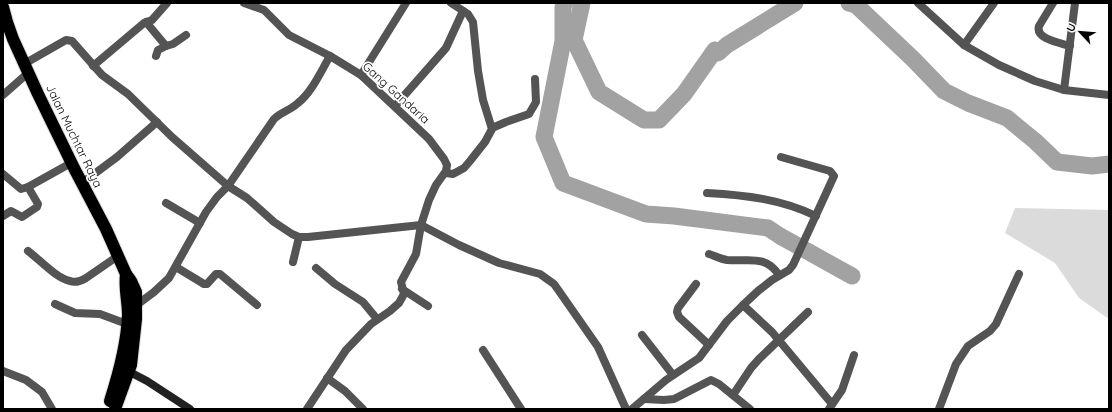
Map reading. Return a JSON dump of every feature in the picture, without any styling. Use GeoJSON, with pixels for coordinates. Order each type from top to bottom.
{"type":"FeatureCollection","features":[{"type":"Feature","properties":{"kind":"highway","name":"Jalan Muchtar Raya"},"geometry":{"type":"LineString","coordinates":[[3,7],[7,22],[26,68],[71,163],[136,292],[127,324],[125,369],[115,409]]}},
{"type":"Feature","properties":{"kind":"highway","name":"Jalan Muchtar Raya"},"geometry":{"type":"LineString","coordinates":[[108,409],[125,369],[132,358],[132,308]]}},
{"type":"Feature","properties":{"kind":"main road"},"geometry":{"type":"LineString","coordinates":[[125,369],[190,409]]}},
{"type":"Feature","properties":{"kind":"street"},"geometry":{"type":"LineString","coordinates":[[93,66],[146,22],[152,20],[167,3]]}},
{"type":"Feature","properties":{"kind":"street","name":"Gang Gandaria"},"geometry":{"type":"LineString","coordinates":[[244,3],[264,10],[289,35],[330,56],[361,75],[419,129],[438,150],[444,159],[446,173]]}},
{"type":"Feature","properties":{"kind":"street"},"geometry":{"type":"LineString","coordinates":[[451,3],[470,17],[474,26],[478,71],[483,100],[492,130]]}},
{"type":"Feature","properties":{"kind":"street"},"geometry":{"type":"LineString","coordinates":[[919,3],[964,45],[977,54],[1014,72],[1035,81],[1064,90],[1109,95]]}},
{"type":"Feature","properties":{"kind":"street"},"geometry":{"type":"LineString","coordinates":[[964,45],[994,3]]}},
{"type":"Feature","properties":{"kind":"street"},"geometry":{"type":"LineString","coordinates":[[1053,3],[1039,26],[1039,34],[1046,38],[1070,46]]}},
{"type":"Feature","properties":{"kind":"street"},"geometry":{"type":"LineString","coordinates":[[1064,90],[1075,3]]}},
{"type":"Feature","properties":{"kind":"street"},"geometry":{"type":"LineString","coordinates":[[361,75],[403,4]]}},
{"type":"Feature","properties":{"kind":"street"},"geometry":{"type":"LineString","coordinates":[[395,106],[446,48],[463,11]]}},
{"type":"Feature","properties":{"kind":"street"},"geometry":{"type":"LineString","coordinates":[[146,22],[166,46]]}},
{"type":"Feature","properties":{"kind":"street"},"geometry":{"type":"LineString","coordinates":[[156,56],[158,50],[173,44],[186,35]]}},
{"type":"Feature","properties":{"kind":"street"},"geometry":{"type":"LineString","coordinates":[[3,95],[26,68],[68,40],[72,41],[102,75],[128,94],[228,186],[247,198],[282,228],[294,236],[299,237],[358,232],[421,225],[459,245],[506,265],[540,274],[554,284],[598,347],[626,409]]}},
{"type":"Feature","properties":{"kind":"street"},"geometry":{"type":"LineString","coordinates":[[132,308],[163,284],[176,267],[200,223],[217,197],[228,186],[274,119],[279,114],[299,103],[307,94],[330,56]]}},
{"type":"Feature","properties":{"kind":"street"},"geometry":{"type":"LineString","coordinates":[[307,409],[346,350],[377,319],[399,303],[404,294],[401,282],[416,254],[421,225],[436,185],[446,173],[453,174],[464,168],[485,142],[492,130],[506,122],[526,116],[531,112],[536,102],[535,80]]}},
{"type":"Feature","properties":{"kind":"street"},"geometry":{"type":"LineString","coordinates":[[82,183],[117,158],[157,122]]}},
{"type":"Feature","properties":{"kind":"street"},"geometry":{"type":"LineString","coordinates":[[632,409],[673,375],[699,358],[742,305],[758,291],[791,268],[833,179],[833,173],[781,157]]}},
{"type":"Feature","properties":{"kind":"street"},"geometry":{"type":"LineString","coordinates":[[4,178],[21,189],[28,187],[71,163]]}},
{"type":"Feature","properties":{"kind":"street"},"geometry":{"type":"LineString","coordinates":[[3,216],[10,211],[22,218],[37,207],[38,204],[28,187]]}},
{"type":"Feature","properties":{"kind":"street"},"geometry":{"type":"LineString","coordinates":[[706,193],[752,196],[796,207],[816,216]]}},
{"type":"Feature","properties":{"kind":"street"},"geometry":{"type":"LineString","coordinates":[[166,204],[200,223]]}},
{"type":"Feature","properties":{"kind":"street"},"geometry":{"type":"LineString","coordinates":[[293,262],[299,237]]}},
{"type":"Feature","properties":{"kind":"street"},"geometry":{"type":"LineString","coordinates":[[28,251],[60,277],[75,282],[86,278],[118,256]]}},
{"type":"Feature","properties":{"kind":"street"},"geometry":{"type":"LineString","coordinates":[[709,254],[727,260],[762,261],[772,267],[779,276]]}},
{"type":"Feature","properties":{"kind":"street"},"geometry":{"type":"LineString","coordinates":[[176,267],[204,284],[207,284],[216,274],[220,274],[257,305]]}},
{"type":"Feature","properties":{"kind":"street"},"geometry":{"type":"LineString","coordinates":[[316,268],[335,284],[363,302],[377,319]]}},
{"type":"Feature","properties":{"kind":"street"},"geometry":{"type":"LineString","coordinates":[[939,409],[956,364],[968,346],[990,331],[996,324],[1018,274]]}},
{"type":"Feature","properties":{"kind":"street"},"geometry":{"type":"LineString","coordinates":[[696,284],[678,308],[677,312],[679,316],[709,345]]}},
{"type":"Feature","properties":{"kind":"street"},"geometry":{"type":"LineString","coordinates":[[402,289],[428,306]]}},
{"type":"Feature","properties":{"kind":"street"},"geometry":{"type":"LineString","coordinates":[[55,304],[75,313],[100,314],[127,324]]}},
{"type":"Feature","properties":{"kind":"street"},"geometry":{"type":"LineString","coordinates":[[742,305],[772,332],[830,407],[842,390],[854,355]]}},
{"type":"Feature","properties":{"kind":"street"},"geometry":{"type":"LineString","coordinates":[[733,395],[751,368],[808,312]]}},
{"type":"Feature","properties":{"kind":"street"},"geometry":{"type":"LineString","coordinates":[[642,335],[673,375]]}},
{"type":"Feature","properties":{"kind":"street"},"geometry":{"type":"LineString","coordinates":[[483,350],[521,409]]}},
{"type":"Feature","properties":{"kind":"street"},"geometry":{"type":"LineString","coordinates":[[3,371],[26,380],[42,392],[52,409]]}},
{"type":"Feature","properties":{"kind":"street"},"geometry":{"type":"LineString","coordinates":[[327,378],[345,391],[363,409]]}},
{"type":"Feature","properties":{"kind":"street"},"geometry":{"type":"LineString","coordinates":[[644,399],[674,399],[711,380],[750,409]]}},
{"type":"Feature","properties":{"kind":"shaded area"},"geometry":{"type":"Polygon","coordinates":[[[1015,208],[1109,210],[1109,319],[1079,298],[1055,263],[1005,233],[1015,208]]]}},
{"type":"Feature","properties":{"kind":"waterway"},"geometry":{"type":"LineString","coordinates":[[565,3],[563,7],[563,41],[544,137],[563,183],[646,214],[674,216],[768,228],[852,276]]}},
{"type":"Feature","properties":{"kind":"waterway"},"geometry":{"type":"LineString","coordinates":[[582,3],[574,40],[599,92],[644,120],[659,120],[684,94],[715,50],[718,53],[727,45],[795,3]]}},
{"type":"Feature","properties":{"kind":"waterway"},"geometry":{"type":"LineString","coordinates":[[849,3],[856,5],[913,59],[944,91],[968,103],[1007,118],[1035,141],[1057,162],[1092,166],[1109,164]]}}]}
